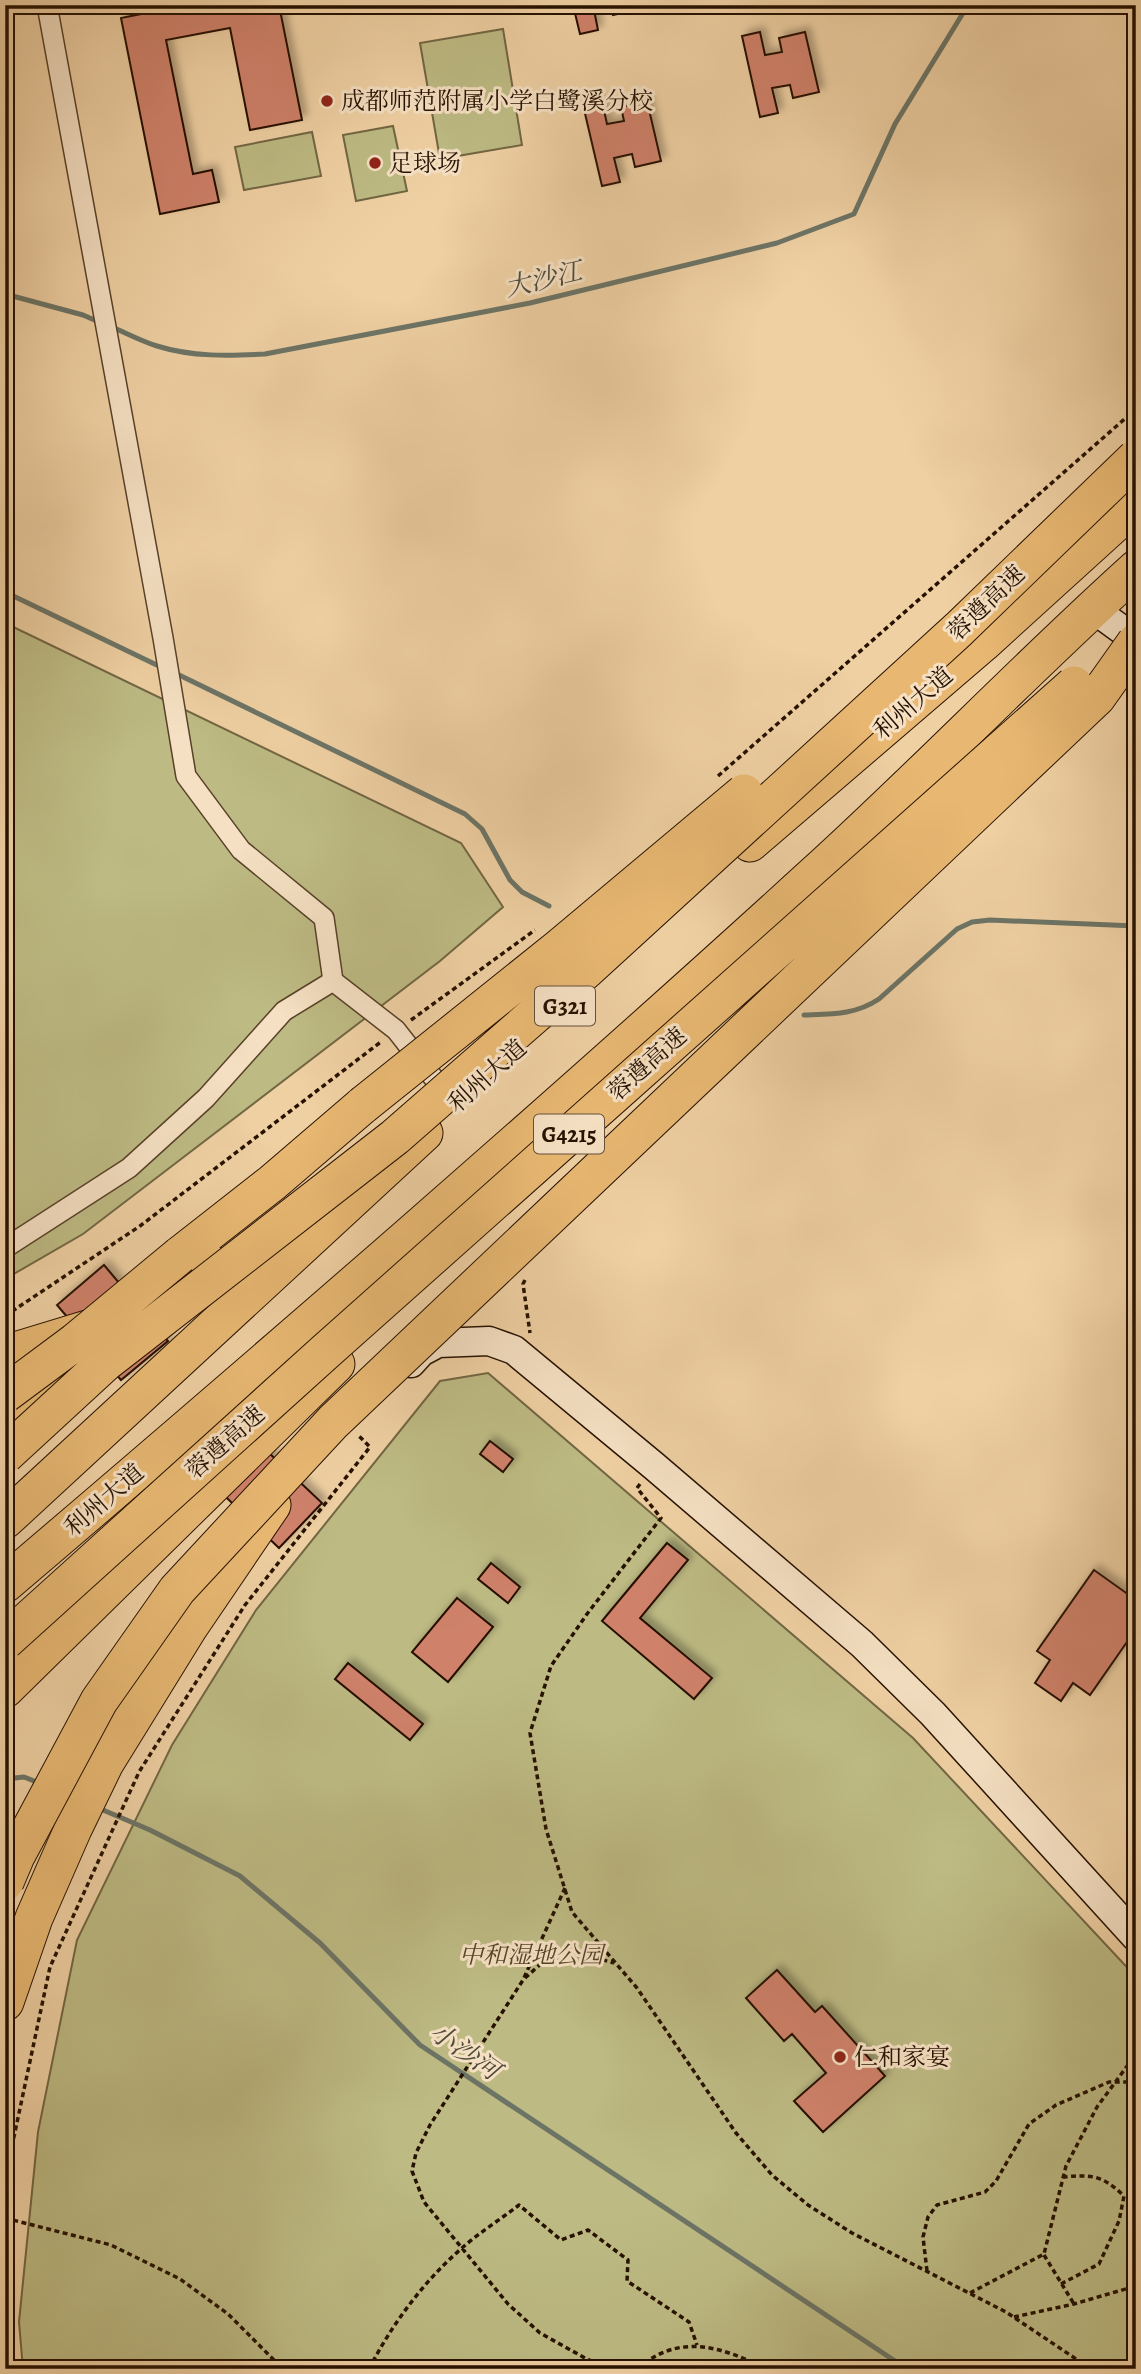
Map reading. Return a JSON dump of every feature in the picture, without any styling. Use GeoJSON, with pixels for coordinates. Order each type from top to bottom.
{"type":"FeatureCollection","features":[{"type":"Feature","properties":{"kind":"highway","name":"蓉遵高速"},"geometry":{"type":"LineString","coordinates":[[5,1455],[106,1362],[395,1137],[586,970],[959,629],[1136,458]]}},
{"type":"Feature","properties":{"kind":"highway","name":"利州大道"},"geometry":{"type":"LineString","coordinates":[[5,1520],[413,1142],[657,923],[983,643],[1136,504]]}},
{"type":"Feature","properties":{"kind":"highway","name":"利州大道"},"geometry":{"type":"LineString","coordinates":[[5,1584],[401,1245],[819,870],[1136,569]]}},
{"type":"Feature","properties":{"kind":"highway"},"geometry":{"type":"LineString","coordinates":[[5,1394],[75,1342],[272,1183],[363,1105],[559,948],[836,717],[959,629]]}},
{"type":"Feature","properties":{"kind":"highway","name":"蓉遵高速"},"geometry":{"type":"LineString","coordinates":[[5,1641],[1136,631]]}},
{"type":"Feature","properties":{"kind":"highway"},"geometry":{"type":"LineString","coordinates":[[5,1882],[22,1844],[99,1701],[177,1590],[332,1422],[1097,697],[1136,641]]}},
{"type":"Feature","properties":{"kind":"highway"},"geometry":{"type":"LineString","coordinates":[[5,1421],[119,1320],[413,1142]]}},
{"type":"Feature","properties":{"kind":"highway"},"geometry":{"type":"LineString","coordinates":[[349,1427],[359,1341],[401,1245]]}},
{"type":"Feature","properties":{"kind":"highway"},"geometry":{"type":"LineString","coordinates":[[5,1354],[119,1320]]}},
{"type":"Feature","properties":{"kind":"highway"},"geometry":{"type":"LineString","coordinates":[[5,1689],[359,1341]]}},
{"type":"Feature","properties":{"kind":"highway"},"geometry":{"type":"LineString","coordinates":[[5,2001],[34,1917],[73,1829],[122,1768],[189,1628],[272,1505]]}},
{"type":"Feature","properties":{"kind":"main road"},"geometry":{"type":"LineString","coordinates":[[1092,608],[1136,641]]}},
{"type":"Feature","properties":{"kind":"main road"},"geometry":{"type":"LineString","coordinates":[[272,1505],[421,1352],[438,1343],[489,1341],[514,1350],[862,1644],[933,1714],[1136,1937]]}},
{"type":"Feature","properties":{"kind":"street"},"geometry":{"type":"LineString","coordinates":[[47,5],[186,776],[241,850],[324,918],[333,981],[396,1030],[455,1105]]}},
{"type":"Feature","properties":{"kind":"street"},"geometry":{"type":"LineString","coordinates":[[5,1248],[129,1168],[206,1098],[284,1011],[333,981]]}},
{"type":"Feature","properties":{"kind":"path"},"geometry":{"type":"LineString","coordinates":[[708,785],[1136,410]]}},
{"type":"Feature","properties":{"kind":"path"},"geometry":{"type":"LineString","coordinates":[[5,1316],[140,1226],[396,1030],[539,926]]}},
{"type":"Feature","properties":{"kind":"path"},"geometry":{"type":"LineString","coordinates":[[530,1273],[523,1284],[531,1339]]}},
{"type":"Feature","properties":{"kind":"path"},"geometry":{"type":"LineString","coordinates":[[284,2369],[228,2314],[180,2279],[111,2245],[5,2220],[9,2165],[50,1967],[108,1840],[122,1768],[245,1605],[370,1447],[349,1427]]}},
{"type":"Feature","properties":{"kind":"path"},"geometry":{"type":"LineString","coordinates":[[636,1488],[661,1518],[587,1614],[551,1666],[530,1733],[546,1829],[572,1912],[637,1988],[736,2133],[772,2175],[808,2204],[852,2233],[1014,2317],[1091,2369]]}},
{"type":"Feature","properties":{"kind":"path"},"geometry":{"type":"LineString","coordinates":[[565,1888],[523,1980],[430,2125],[416,2153],[412,2171],[424,2202],[508,2305],[540,2333],[609,2369]]}},
{"type":"Feature","properties":{"kind":"path"},"geometry":{"type":"LineString","coordinates":[[523,1980],[544,1961],[586,1955],[616,1963]]}},
{"type":"Feature","properties":{"kind":"path"},"geometry":{"type":"LineString","coordinates":[[1074,2304],[1044,2254],[1063,2177],[1066,2166],[1097,2107],[1136,2054]]}},
{"type":"Feature","properties":{"kind":"path"},"geometry":{"type":"LineString","coordinates":[[927,2271],[923,2237],[928,2217],[937,2205],[985,2192],[996,2181],[1029,2124],[1056,2105],[1114,2082],[1136,2082]]}},
{"type":"Feature","properties":{"kind":"path"},"geometry":{"type":"LineString","coordinates":[[1061,2284],[1099,2264],[1119,2221],[1124,2196],[1108,2180],[1082,2176],[1063,2177]]}},
{"type":"Feature","properties":{"kind":"path"},"geometry":{"type":"LineString","coordinates":[[369,2369],[387,2334],[429,2281],[462,2248],[519,2205],[561,2240],[587,2230],[628,2260],[627,2281],[689,2322],[697,2345]]}},
{"type":"Feature","properties":{"kind":"path"},"geometry":{"type":"LineString","coordinates":[[970,2293],[1044,2254]]}},
{"type":"Feature","properties":{"kind":"path"},"geometry":{"type":"LineString","coordinates":[[1014,2317],[1074,2304],[1136,2286]]}},
{"type":"Feature","properties":{"kind":"path"},"geometry":{"type":"LineString","coordinates":[[638,2369],[647,2360],[678,2347],[697,2345],[741,2356],[766,2369]]}},
{"type":"Feature","properties":{"kind":"green space"},"geometry":{"type":"Polygon","coordinates":[[[503,29],[522,145],[440,159],[420,43],[503,29]]]}},
{"type":"Feature","properties":{"kind":"green space","name":"足球场"},"geometry":{"type":"Polygon","coordinates":[[[393,126],[407,191],[356,201],[343,135],[393,126]]]}},
{"type":"Feature","properties":{"kind":"green space"},"geometry":{"type":"Polygon","coordinates":[[[312,132],[321,176],[244,190],[235,147],[312,132]]]}},
{"type":"Feature","properties":{"kind":"green space"},"geometry":{"type":"Polygon","coordinates":[[[5,623],[461,843],[503,907],[440,961],[83,1234],[5,1279],[5,623]]]}},
{"type":"Feature","properties":{"kind":"green space","name":"中和湿地公园"},"geometry":{"type":"Polygon","coordinates":[[[488,1373],[913,1738],[1136,1977],[1136,2369],[23,2369],[19,2322],[38,2132],[77,1940],[172,1745],[256,1610],[440,1381],[488,1373]]]}},
{"type":"Feature","properties":{"kind":"building"},"geometry":{"type":"Polygon","coordinates":[[[187,5],[279,5],[302,120],[250,130],[230,28],[166,40],[193,174],[212,170],[219,202],[160,214],[121,18],[187,5]]]}},
{"type":"Feature","properties":{"kind":"building"},"geometry":{"type":"Polygon","coordinates":[[[573,5],[593,5],[598,30],[580,34],[573,5]]]}},
{"type":"Feature","properties":{"kind":"building"},"geometry":{"type":"Polygon","coordinates":[[[610,5],[638,5],[639,9],[613,15],[610,5]]]}},
{"type":"Feature","properties":{"kind":"building"},"geometry":{"type":"Polygon","coordinates":[[[760,32],[765,55],[782,52],[779,38],[805,32],[819,92],[793,98],[790,85],[772,88],[778,113],[760,117],[742,36],[760,32]]]}},
{"type":"Feature","properties":{"kind":"building"},"geometry":{"type":"Polygon","coordinates":[[[602,101],[607,124],[624,121],[621,107],[647,101],[661,161],[635,167],[632,154],[614,158],[620,182],[602,186],[583,105],[602,101]]]}},
{"type":"Feature","properties":{"kind":"building"},"geometry":{"type":"Polygon","coordinates":[[[104,1265],[168,1341],[121,1380],[57,1305],[104,1265]]]}},
{"type":"Feature","properties":{"kind":"building"},"geometry":{"type":"Polygon","coordinates":[[[250,1435],[322,1503],[279,1548],[208,1480],[250,1435]]]}},
{"type":"Feature","properties":{"kind":"building"},"geometry":{"type":"Polygon","coordinates":[[[490,1441],[513,1459],[503,1472],[480,1454],[490,1441]]]}},
{"type":"Feature","properties":{"kind":"building"},"geometry":{"type":"Polygon","coordinates":[[[667,1543],[688,1560],[640,1618],[712,1678],[694,1699],[602,1621],[667,1543]]]}},
{"type":"Feature","properties":{"kind":"building"},"geometry":{"type":"Polygon","coordinates":[[[491,1563],[520,1587],[508,1603],[478,1579],[491,1563]]]}},
{"type":"Feature","properties":{"kind":"building"},"geometry":{"type":"Polygon","coordinates":[[[1094,1570],[1136,1600],[1136,1629],[1090,1695],[1073,1683],[1061,1701],[1035,1683],[1050,1660],[1037,1651],[1094,1570]]]}},
{"type":"Feature","properties":{"kind":"building"},"geometry":{"type":"Polygon","coordinates":[[[457,1598],[493,1627],[448,1682],[412,1652],[457,1598]]]}},
{"type":"Feature","properties":{"kind":"building"},"geometry":{"type":"Polygon","coordinates":[[[348,1663],[423,1724],[410,1740],[335,1679],[348,1663]]]}},
{"type":"Feature","properties":{"kind":"building","name":"仁和家宴"},"geometry":{"type":"Polygon","coordinates":[[[777,1970],[815,2012],[822,2006],[885,2076],[823,2132],[794,2101],[826,2073],[792,2034],[784,2041],[746,1998],[777,1970]]]}},
{"type":"Feature","properties":{"kind":"waterway","name":"大沙江"},"geometry":{"type":"LineString","coordinates":[[112,327],[170,350],[197,354],[265,354],[530,303],[777,243],[854,214],[895,124],[968,5]]}},
{"type":"Feature","properties":{"kind":"waterway","name":"大沙江"},"geometry":{"type":"LineString","coordinates":[[5,294],[83,315],[99,322]]}},
{"type":"Feature","properties":{"kind":"waterway"},"geometry":{"type":"LineString","coordinates":[[5,592],[163,668]]}},
{"type":"Feature","properties":{"kind":"waterway"},"geometry":{"type":"LineString","coordinates":[[175,673],[465,814],[482,829],[510,880],[522,892],[549,906]]}},
{"type":"Feature","properties":{"kind":"waterway"},"geometry":{"type":"LineString","coordinates":[[804,1015],[843,1013],[870,1004],[957,929],[972,922],[990,920],[1136,926]]}},
{"type":"Feature","properties":{"kind":"waterway","name":"小沙河"},"geometry":{"type":"LineString","coordinates":[[5,1779],[24,1777],[39,1783]]}},
{"type":"Feature","properties":{"kind":"waterway","name":"小沙河"},"geometry":{"type":"LineString","coordinates":[[96,1807],[150,1830],[240,1876],[320,1943],[420,2045],[907,2369]]}},
{"type":"Feature","properties":{"kind":"place","name":"成都师范附属小学白鹭溪分校"},"geometry":{"type":"Point","coordinates":[327,101]}},
{"type":"Feature","properties":{"kind":"place","name":"足球场"},"geometry":{"type":"Point","coordinates":[375,163]}},
{"type":"Feature","properties":{"kind":"place","name":"仁和家宴"},"geometry":{"type":"Point","coordinates":[840,2057]}}]}
